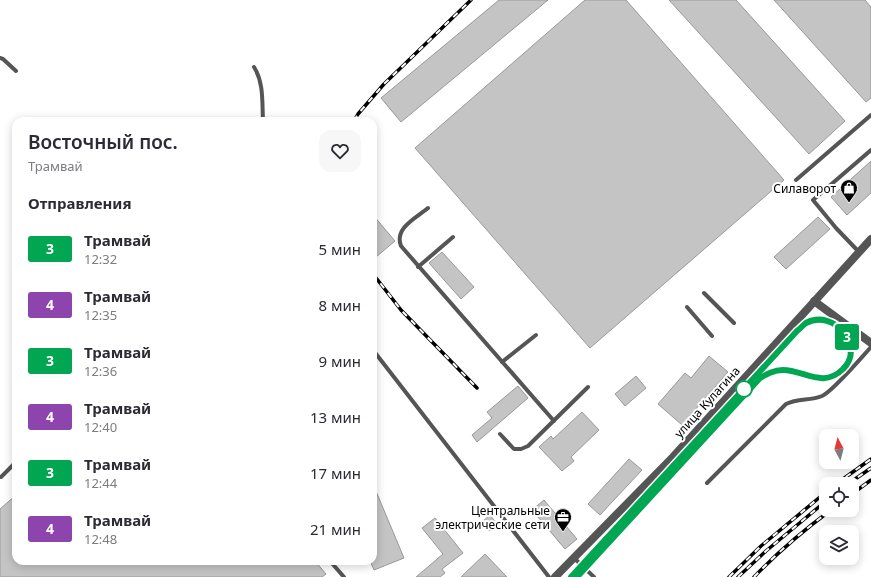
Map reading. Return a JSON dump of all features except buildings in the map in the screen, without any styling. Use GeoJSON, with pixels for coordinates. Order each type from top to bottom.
{"type":"FeatureCollection","features":[{"type":"Feature","properties":{"kind":"street","name":"улица Кулагина"},"geometry":{"type":"LineString","coordinates":[[555,577],[673,457],[871,239]]}},
{"type":"Feature","properties":{"kind":"street"},"geometry":{"type":"LineString","coordinates":[[814,301],[871,343]]}},
{"type":"Feature","properties":{"kind":"lane"},"geometry":{"type":"LineString","coordinates":[[0,58],[16,70]]}},
{"type":"Feature","properties":{"kind":"lane"},"geometry":{"type":"LineString","coordinates":[[254,67],[259,74],[262,85],[263,117]]}},
{"type":"Feature","properties":{"kind":"lane"},"geometry":{"type":"LineString","coordinates":[[796,180],[871,114]]}},
{"type":"Feature","properties":{"kind":"lane"},"geometry":{"type":"LineString","coordinates":[[859,252],[813,200],[871,150]]}},
{"type":"Feature","properties":{"kind":"lane"},"geometry":{"type":"LineString","coordinates":[[428,208],[403,228],[399,237],[401,246],[554,421]]}},
{"type":"Feature","properties":{"kind":"lane"},"geometry":{"type":"LineString","coordinates":[[418,267],[453,237]]}},
{"type":"Feature","properties":{"kind":"lane"},"geometry":{"type":"LineString","coordinates":[[704,293],[734,323]]}},
{"type":"Feature","properties":{"kind":"lane"},"geometry":{"type":"LineString","coordinates":[[687,307],[712,336]]}},
{"type":"Feature","properties":{"kind":"lane"},"geometry":{"type":"LineString","coordinates":[[502,362],[536,335]]}},
{"type":"Feature","properties":{"kind":"lane"},"geometry":{"type":"LineString","coordinates":[[707,483],[786,404],[797,400],[817,398],[827,394],[871,347]]}},
{"type":"Feature","properties":{"kind":"lane"},"geometry":{"type":"LineString","coordinates":[[377,355],[549,577]]}},
{"type":"Feature","properties":{"kind":"lane"},"geometry":{"type":"LineString","coordinates":[[500,434],[514,449],[521,449],[528,446],[588,387]]}},
{"type":"Feature","properties":{"kind":"lane"},"geometry":{"type":"LineString","coordinates":[[1,477],[12,466]]}},
{"type":"Feature","properties":{"kind":"lane"},"geometry":{"type":"LineString","coordinates":[[574,558],[594,577]]}},
{"type":"Feature","properties":{"kind":"lane"},"geometry":{"type":"LineString","coordinates":[[334,565],[344,577]]}},
{"type":"Feature","properties":{"kind":"tram line"},"geometry":{"type":"LineString","coordinates":[[571,577],[806,323],[816,320],[826,321],[836,325],[849,341],[851,350],[849,360],[843,369],[835,375],[827,378],[819,378],[794,371],[777,370],[760,378]]}},
{"type":"Feature","properties":{"kind":"tram line","name":"3"},"geometry":{"type":"LineString","coordinates":[[571,577],[797,331],[806,323],[816,320],[824,320],[840,327],[849,341],[850,351],[849,361],[844,368],[837,374],[827,378],[816,378],[784,370],[776,370],[760,378],[577,577]]}},
{"type":"Feature","properties":{"kind":"railway"},"geometry":{"type":"LineString","coordinates":[[356,117],[384,84],[471,0]]}},
{"type":"Feature","properties":{"kind":"railway"},"geometry":{"type":"LineString","coordinates":[[377,279],[401,310],[477,388]]}},
{"type":"Feature","properties":{"kind":"railway"},"geometry":{"type":"LineString","coordinates":[[846,477],[871,459]]}},
{"type":"Feature","properties":{"kind":"railway"},"geometry":{"type":"LineString","coordinates":[[858,477],[871,468]]}},
{"type":"Feature","properties":{"kind":"railway"},"geometry":{"type":"LineString","coordinates":[[859,489],[871,480]]}},
{"type":"Feature","properties":{"kind":"railway"},"geometry":{"type":"LineString","coordinates":[[729,577],[761,546],[819,498]]}},
{"type":"Feature","properties":{"kind":"railway"},"geometry":{"type":"LineString","coordinates":[[738,577],[766,551],[819,507]]}},
{"type":"Feature","properties":{"kind":"railway"},"geometry":{"type":"LineString","coordinates":[[754,577],[791,542],[822,517]]}},
{"type":"Feature","properties":{"kind":"place","name":"Силаворот"},"geometry":{"type":"Point","coordinates":[849,203]}},
{"type":"Feature","properties":{"kind":"place","name":"Центральные электрические сети"},"geometry":{"type":"Point","coordinates":[563,532]}}]}
